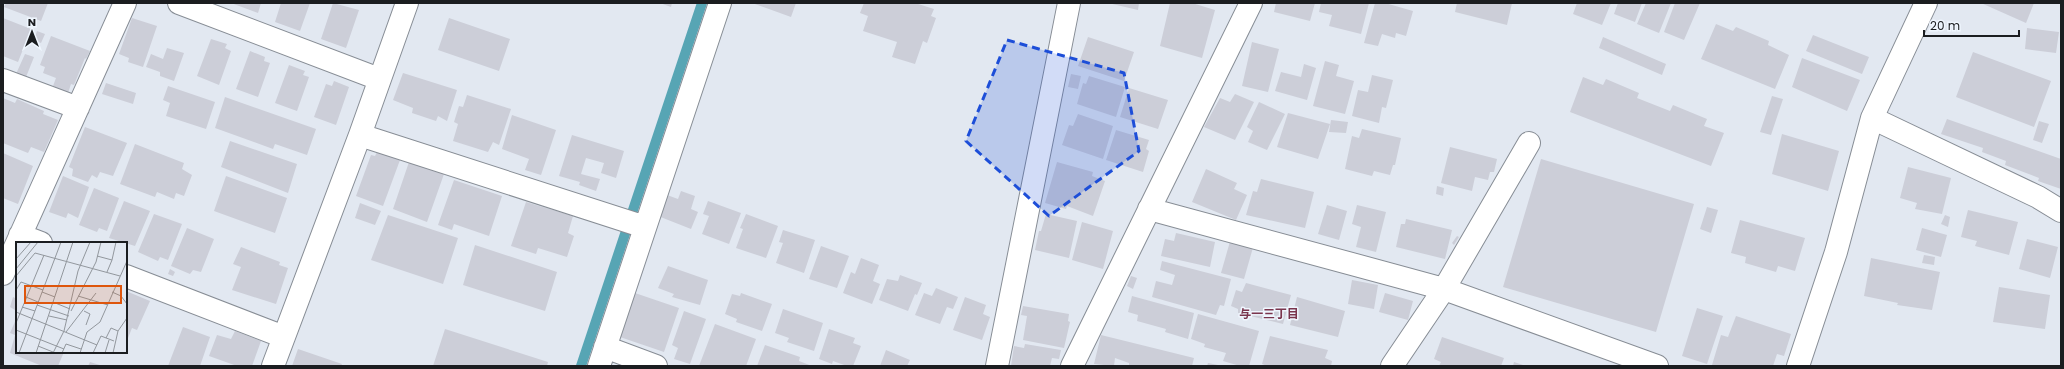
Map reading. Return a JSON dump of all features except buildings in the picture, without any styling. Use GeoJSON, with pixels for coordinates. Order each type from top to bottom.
{"type":"FeatureCollection","features":[{"type":"Feature","properties":{"kind":"street"},"geometry":{"type":"LineString","coordinates":[[17,242],[125,3]]}},
{"type":"Feature","properties":{"kind":"street"},"geometry":{"type":"LineString","coordinates":[[179,3],[379,79]]}},
{"type":"Feature","properties":{"kind":"street"},"geometry":{"type":"LineString","coordinates":[[273,366],[360,135],[407,3]]}},
{"type":"Feature","properties":{"kind":"street"},"geometry":{"type":"LineString","coordinates":[[656,366],[602,356],[720,3]]}},
{"type":"Feature","properties":{"kind":"street"},"geometry":{"type":"LineString","coordinates":[[997,366],[1069,3]]}},
{"type":"Feature","properties":{"kind":"street"},"geometry":{"type":"LineString","coordinates":[[1072,366],[1251,3]]}},
{"type":"Feature","properties":{"kind":"street"},"geometry":{"type":"LineString","coordinates":[[1798,366],[1836,252],[1872,118],[1926,3]]}},
{"type":"Feature","properties":{"kind":"street"},"geometry":{"type":"LineString","coordinates":[[3,80],[78,108]]}},
{"type":"Feature","properties":{"kind":"street"},"geometry":{"type":"LineString","coordinates":[[1872,118],[2038,197],[2061,211]]}},
{"type":"Feature","properties":{"kind":"street"},"geometry":{"type":"LineString","coordinates":[[360,135],[645,227]]}},
{"type":"Feature","properties":{"kind":"street"},"geometry":{"type":"LineString","coordinates":[[1392,366],[1444,289],[1529,143]]}},
{"type":"Feature","properties":{"kind":"street"},"geometry":{"type":"LineString","coordinates":[[1149,208],[1444,289],[1657,366]]}},
{"type":"Feature","properties":{"kind":"street"},"geometry":{"type":"LineString","coordinates":[[20,235],[38,242]]}},
{"type":"Feature","properties":{"kind":"street"},"geometry":{"type":"LineString","coordinates":[[3,274],[16,244]]}},
{"type":"Feature","properties":{"kind":"street"},"geometry":{"type":"LineString","coordinates":[[127,276],[284,337]]}},
{"type":"Feature","properties":{"kind":"highlighted area"},"geometry":{"type":"Polygon","coordinates":[[[1007,40],[1124,73],[1139,151],[1049,216],[966,141],[1007,40]]]}},
{"type":"Feature","properties":{"kind":"waterway"},"geometry":{"type":"LineString","coordinates":[[581,366],[702,3]]}},
{"type":"Feature","properties":{"kind":"district","name":"与一三丁目"},"geometry":{"type":"Point","coordinates":[1269,314]}}]}
